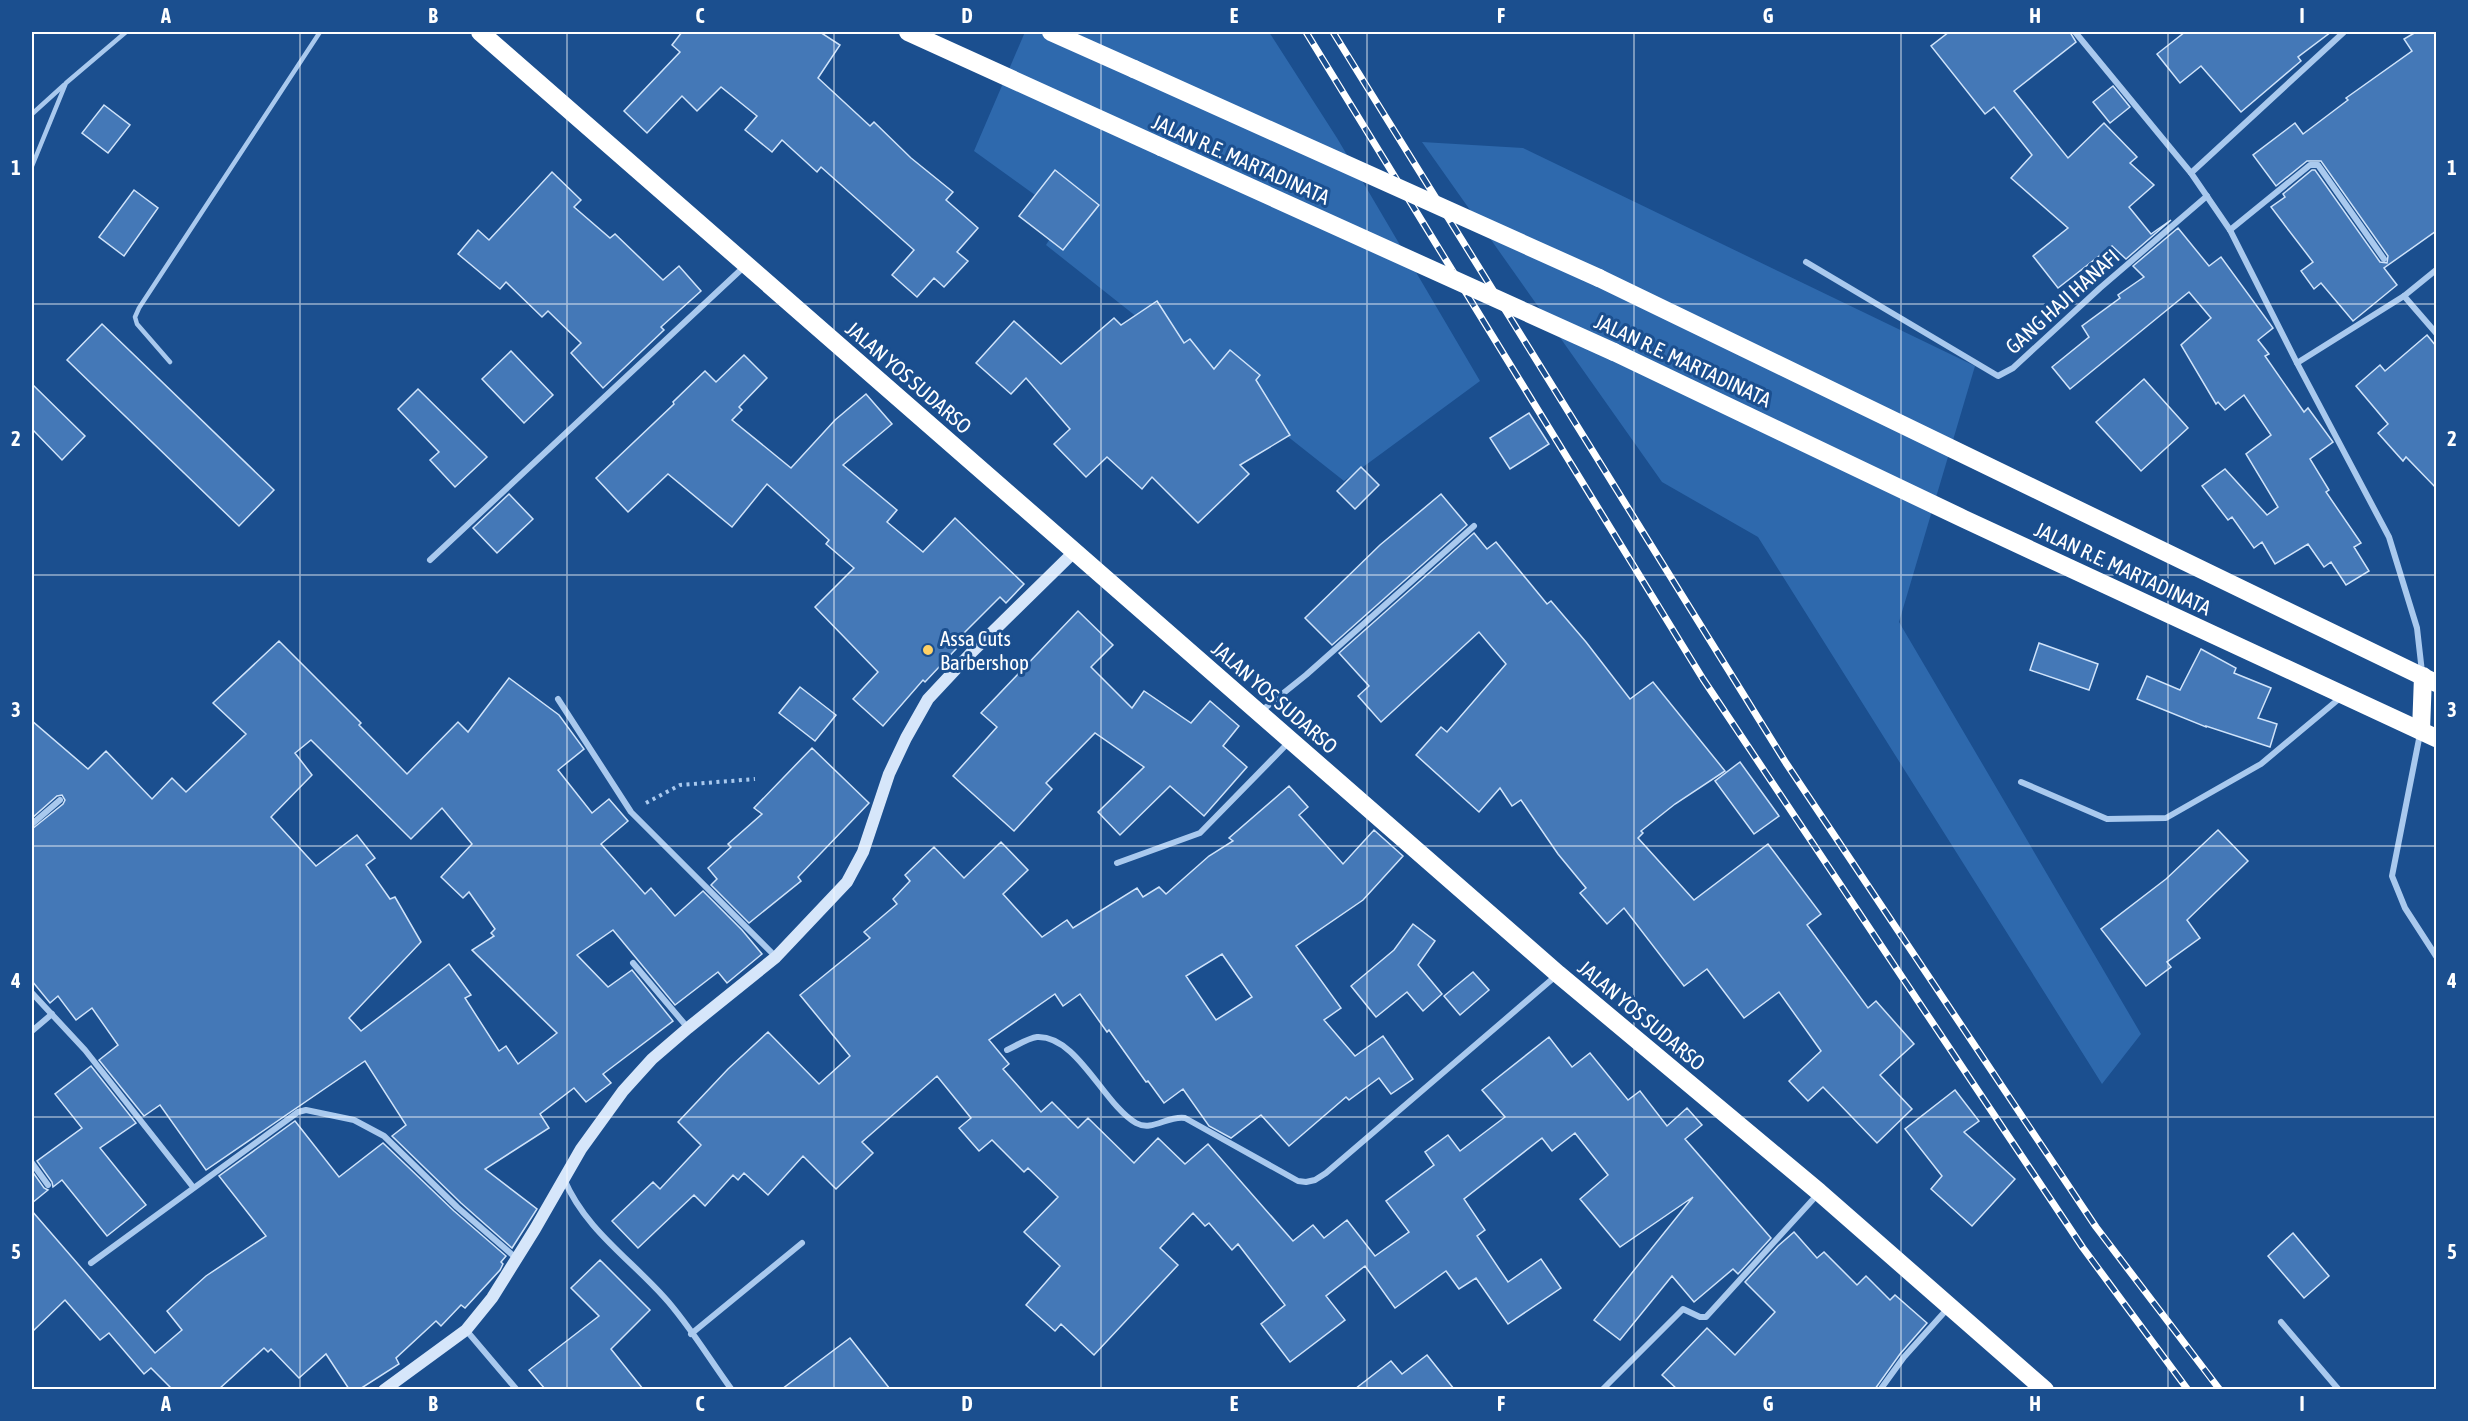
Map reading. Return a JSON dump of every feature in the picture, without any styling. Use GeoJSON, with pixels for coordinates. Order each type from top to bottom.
{"type":"FeatureCollection","features":[{"type":"Feature","properties":{"kind":"highway","name":"JALAN YOS SUDARSO"},"geometry":{"type":"LineString","coordinates":[[480,32],[1558,974],[1819,1192],[2045,1389]]}},
{"type":"Feature","properties":{"kind":"highway","name":"JALAN R.E. MARTADINATA"},"geometry":{"type":"LineString","coordinates":[[908,32],[1614,352],[2429,735]]}},
{"type":"Feature","properties":{"kind":"highway","name":"JALAN R.E. MARTADINATA"},"geometry":{"type":"LineString","coordinates":[[1051,32],[1599,278],[2430,679]]}},
{"type":"Feature","properties":{"kind":"highway"},"geometry":{"type":"LineString","coordinates":[[2429,735],[2430,679]]}},
{"type":"Feature","properties":{"kind":"street"},"geometry":{"type":"LineString","coordinates":[[2075,32],[2191,173],[2230,230],[2389,537],[2430,679]]}},
{"type":"Feature","properties":{"kind":"street"},"geometry":{"type":"LineString","coordinates":[[2191,173],[2344,32]]}},
{"type":"Feature","properties":{"kind":"street"},"geometry":{"type":"LineString","coordinates":[[2230,230],[2310,165],[2318,165],[2384,259]]}},
{"type":"Feature","properties":{"kind":"street","name":"GANG HAJI HANAFI"},"geometry":{"type":"LineString","coordinates":[[1806,262],[1998,375],[2013,368],[2100,288],[2207,195]]}},
{"type":"Feature","properties":{"kind":"street"},"geometry":{"type":"LineString","coordinates":[[430,560],[746,265]]}},
{"type":"Feature","properties":{"kind":"street"},"geometry":{"type":"LineString","coordinates":[[2297,363],[2404,296],[2436,270]]}},
{"type":"Feature","properties":{"kind":"street"},"geometry":{"type":"LineString","coordinates":[[2404,296],[2436,333]]}},
{"type":"Feature","properties":{"kind":"street"},"geometry":{"type":"LineString","coordinates":[[1259,712],[1306,675],[1474,526]]}},
{"type":"Feature","properties":{"kind":"street"},"geometry":{"type":"LineString","coordinates":[[384,1389],[466,1330],[492,1298],[581,1149],[623,1091],[652,1059],[776,957],[847,882],[863,852],[889,774],[928,699],[1074,552]]}},
{"type":"Feature","properties":{"kind":"street"},"geometry":{"type":"LineString","coordinates":[[2021,782],[2107,819],[2166,818],[2261,764],[2343,696]]}},
{"type":"Feature","properties":{"kind":"street"},"geometry":{"type":"LineString","coordinates":[[558,699],[631,812],[776,957]]}},
{"type":"Feature","properties":{"kind":"street"},"geometry":{"type":"LineString","coordinates":[[2429,735],[2392,876],[2405,908],[2436,956]]}},
{"type":"Feature","properties":{"kind":"street"},"geometry":{"type":"LineString","coordinates":[[1117,863],[1200,833],[1291,740]]}},
{"type":"Feature","properties":{"kind":"street"},"geometry":{"type":"LineString","coordinates":[[32,824],[60,800]]}},
{"type":"Feature","properties":{"kind":"street"},"geometry":{"type":"LineString","coordinates":[[633,963],[688,1028]]}},
{"type":"Feature","properties":{"kind":"street"},"geometry":{"type":"LineString","coordinates":[[1007,1050],[1035,1037],[1048,1038],[1076,1058],[1125,1116],[1138,1125],[1153,1126],[1177,1117],[1185,1118],[1298,1181],[1306,1182],[1326,1173],[1558,974]]}},
{"type":"Feature","properties":{"kind":"street"},"geometry":{"type":"LineString","coordinates":[[32,993],[85,1050],[193,1187]]}},
{"type":"Feature","properties":{"kind":"street"},"geometry":{"type":"LineString","coordinates":[[32,1031],[52,1014]]}},
{"type":"Feature","properties":{"kind":"street"},"geometry":{"type":"LineString","coordinates":[[91,1263],[193,1187],[298,1113],[306,1110],[354,1120],[384,1136],[456,1207],[516,1258]]}},
{"type":"Feature","properties":{"kind":"street"},"geometry":{"type":"LineString","coordinates":[[32,1163],[48,1185]]}},
{"type":"Feature","properties":{"kind":"street"},"geometry":{"type":"LineString","coordinates":[[564,1179],[572,1197],[594,1228],[667,1299],[732,1389]]}},
{"type":"Feature","properties":{"kind":"street"},"geometry":{"type":"LineString","coordinates":[[1602,1389],[1683,1308],[1700,1317],[1707,1317],[1819,1192]]}},
{"type":"Feature","properties":{"kind":"street"},"geometry":{"type":"LineString","coordinates":[[691,1334],[802,1243]]}},
{"type":"Feature","properties":{"kind":"street"},"geometry":{"type":"LineString","coordinates":[[1880,1389],[1950,1306]]}},
{"type":"Feature","properties":{"kind":"street"},"geometry":{"type":"LineString","coordinates":[[2281,1322],[2339,1389]]}},
{"type":"Feature","properties":{"kind":"street"},"geometry":{"type":"LineString","coordinates":[[466,1330],[517,1389]]}},
{"type":"Feature","properties":{"kind":"lane"},"geometry":{"type":"LineString","coordinates":[[32,114],[126,32]]}},
{"type":"Feature","properties":{"kind":"lane"},"geometry":{"type":"LineString","coordinates":[[170,362],[137,324],[135,317],[139,308],[320,32]]}},
{"type":"Feature","properties":{"kind":"lane"},"geometry":{"type":"LineString","coordinates":[[32,166],[66,83]]}},
{"type":"Feature","properties":{"kind":"path"},"geometry":{"type":"LineString","coordinates":[[631,812],[680,785],[754,779]]}},
{"type":"Feature","properties":{"kind":"shaded area"},"geometry":{"type":"Polygon","coordinates":[[[1025,32],[1269,32],[1337,138],[1480,381],[1344,481],[1046,245],[1064,216],[974,151],[1025,32]]]}},
{"type":"Feature","properties":{"kind":"shaded area"},"geometry":{"type":"Polygon","coordinates":[[[1422,142],[1523,148],[1975,366],[1899,622],[2141,1034],[2102,1084],[1758,537],[1662,482],[1422,142]]]}},
{"type":"Feature","properties":{"kind":"building"},"geometry":{"type":"Polygon","coordinates":[[[682,32],[820,32],[840,45],[818,78],[870,126],[874,122],[911,158],[953,192],[946,200],[978,228],[957,252],[968,261],[944,287],[934,278],[917,297],[892,275],[914,250],[821,167],[817,172],[782,140],[772,152],[745,130],[757,116],[721,87],[697,111],[682,96],[647,133],[624,111],[680,52],[672,45],[682,32]]]}},
{"type":"Feature","properties":{"kind":"building"},"geometry":{"type":"Polygon","coordinates":[[[1949,32],[2070,32],[2076,42],[2014,91],[2068,158],[2104,123],[2137,157],[2130,163],[2154,185],[2129,207],[2151,234],[2171,220],[2126,259],[2112,246],[2058,288],[2033,256],[2068,228],[2011,178],[2032,155],[1994,107],[1985,114],[1931,46],[1949,32]]]}},
{"type":"Feature","properties":{"kind":"building"},"geometry":{"type":"Polygon","coordinates":[[[2185,32],[2331,32],[2298,57],[2301,61],[2241,112],[2201,66],[2180,83],[2157,54],[2185,32]]]}},
{"type":"Feature","properties":{"kind":"building"},"geometry":{"type":"Polygon","coordinates":[[[2416,32],[2436,32],[2436,231],[2384,268],[2397,285],[2353,321],[2321,283],[2314,289],[2301,271],[2313,262],[2271,207],[2285,197],[2283,194],[2315,170],[2380,262],[2387,263],[2388,256],[2321,161],[2307,161],[2276,186],[2253,155],[2295,123],[2303,134],[2348,100],[2346,98],[2412,51],[2404,39],[2416,32]]]}},
{"type":"Feature","properties":{"kind":"building"},"geometry":{"type":"Polygon","coordinates":[[[2113,86],[2130,107],[2110,123],[2093,102],[2113,86]]]}},
{"type":"Feature","properties":{"kind":"building"},"geometry":{"type":"Polygon","coordinates":[[[104,105],[130,125],[108,153],[82,133],[104,105]]]}},
{"type":"Feature","properties":{"kind":"building"},"geometry":{"type":"Polygon","coordinates":[[[1055,170],[1099,205],[1063,250],[1019,216],[1055,170]]]}},
{"type":"Feature","properties":{"kind":"building"},"geometry":{"type":"Polygon","coordinates":[[[552,172],[581,200],[574,207],[610,238],[615,234],[663,280],[679,266],[701,291],[661,327],[664,330],[603,388],[571,353],[581,343],[548,311],[542,317],[506,282],[500,289],[458,254],[478,230],[489,240],[552,172]]]}},
{"type":"Feature","properties":{"kind":"building"},"geometry":{"type":"Polygon","coordinates":[[[134,190],[158,208],[124,256],[99,237],[134,190]]]}},
{"type":"Feature","properties":{"kind":"building"},"geometry":{"type":"Polygon","coordinates":[[[2178,228],[2209,266],[2221,257],[2273,328],[2258,340],[2269,354],[2265,356],[2304,412],[2308,408],[2333,442],[2310,459],[2329,490],[2326,492],[2361,543],[2354,547],[2369,571],[2346,585],[2331,562],[2324,567],[2308,544],[2275,564],[2262,542],[2254,548],[2232,517],[2228,520],[2202,486],[2225,469],[2267,515],[2278,507],[2246,454],[2271,435],[2244,395],[2225,410],[2218,402],[2216,404],[2181,345],[2211,318],[2189,292],[2070,389],[2052,367],[2089,337],[2082,326],[2120,298],[2118,295],[2144,277],[2133,266],[2178,228]]]}},
{"type":"Feature","properties":{"kind":"building"},"geometry":{"type":"Polygon","coordinates":[[[1157,301],[1184,343],[1190,339],[1214,369],[1230,350],[1260,375],[1256,380],[1290,435],[1240,465],[1249,474],[1198,523],[1152,477],[1142,489],[1107,457],[1086,477],[1054,444],[1070,429],[1026,378],[1011,394],[976,363],[1014,321],[1061,364],[1114,318],[1121,325],[1157,301]]]}},
{"type":"Feature","properties":{"kind":"building"},"geometry":{"type":"Polygon","coordinates":[[[102,324],[274,490],[239,526],[67,360],[102,324]]]}},
{"type":"Feature","properties":{"kind":"building"},"geometry":{"type":"Polygon","coordinates":[[[2427,335],[2436,346],[2436,488],[2406,457],[2403,461],[2378,433],[2388,424],[2356,386],[2380,365],[2385,371],[2427,335]]]}},
{"type":"Feature","properties":{"kind":"building"},"geometry":{"type":"Polygon","coordinates":[[[511,351],[553,395],[524,423],[482,379],[511,351]]]}},
{"type":"Feature","properties":{"kind":"building"},"geometry":{"type":"Polygon","coordinates":[[[744,355],[767,378],[739,407],[742,410],[732,420],[791,468],[835,420],[866,394],[892,424],[843,465],[897,510],[887,522],[923,552],[955,518],[1024,584],[1006,603],[1000,597],[952,645],[956,649],[925,682],[923,680],[883,726],[853,699],[878,672],[815,607],[854,568],[826,544],[829,540],[767,484],[732,527],[668,474],[628,512],[596,478],[674,404],[673,402],[705,371],[716,382],[744,355]]]}},
{"type":"Feature","properties":{"kind":"building"},"geometry":{"type":"Polygon","coordinates":[[[2144,379],[2188,428],[2141,471],[2096,422],[2144,379]]]}},
{"type":"Feature","properties":{"kind":"building"},"geometry":{"type":"Polygon","coordinates":[[[32,384],[85,436],[62,460],[32,429],[32,384]]]}},
{"type":"Feature","properties":{"kind":"building"},"geometry":{"type":"Polygon","coordinates":[[[418,389],[487,457],[455,487],[430,460],[439,452],[398,409],[418,389]]]}},
{"type":"Feature","properties":{"kind":"building"},"geometry":{"type":"Polygon","coordinates":[[[1529,413],[1549,444],[1510,469],[1490,438],[1529,413]]]}},
{"type":"Feature","properties":{"kind":"building"},"geometry":{"type":"Polygon","coordinates":[[[1361,467],[1379,485],[1355,509],[1337,491],[1361,467]]]}},
{"type":"Feature","properties":{"kind":"building"},"geometry":{"type":"Polygon","coordinates":[[[509,494],[533,519],[497,553],[473,528],[509,494]]]}},
{"type":"Feature","properties":{"kind":"building"},"geometry":{"type":"Polygon","coordinates":[[[1441,494],[1467,525],[1332,645],[1305,618],[1380,545],[1441,494]]]}},
{"type":"Feature","properties":{"kind":"building"},"geometry":{"type":"Polygon","coordinates":[[[1474,533],[1487,549],[1496,542],[1547,604],[1551,601],[1586,642],[1630,699],[1653,682],[1725,771],[1675,804],[1641,831],[1643,833],[1638,838],[1694,900],[1768,844],[1821,914],[1807,925],[1868,1008],[1876,1001],[1914,1044],[1880,1075],[1912,1109],[1877,1143],[1823,1087],[1808,1101],[1789,1081],[1821,1051],[1779,992],[1744,1018],[1707,969],[1684,986],[1624,908],[1607,924],[1580,893],[1586,888],[1558,854],[1521,800],[1512,806],[1500,788],[1479,812],[1416,755],[1441,727],[1447,732],[1506,664],[1479,632],[1381,722],[1358,696],[1369,686],[1339,653],[1474,533]]]}},
{"type":"Feature","properties":{"kind":"building"},"geometry":{"type":"Polygon","coordinates":[[[1078,611],[1113,645],[1091,667],[1132,708],[1144,691],[1191,723],[1210,701],[1239,726],[1223,746],[1247,767],[1204,816],[1170,786],[1120,835],[1098,812],[1144,767],[1095,733],[1046,783],[1052,789],[1014,831],[953,776],[997,727],[981,713],[1078,611]]]}},
{"type":"Feature","properties":{"kind":"building"},"geometry":{"type":"Polygon","coordinates":[[[279,641],[361,723],[359,725],[407,774],[458,722],[468,732],[509,678],[559,715],[584,749],[558,770],[592,813],[609,799],[628,821],[601,844],[645,894],[651,888],[675,916],[703,891],[742,930],[762,954],[727,983],[718,972],[675,1005],[613,930],[577,955],[608,987],[632,970],[673,1021],[603,1074],[611,1083],[586,1102],[574,1088],[540,1114],[549,1128],[485,1169],[537,1209],[512,1248],[461,1203],[392,1136],[406,1125],[365,1061],[206,1170],[160,1105],[144,1116],[99,1060],[118,1045],[92,1008],[76,1020],[58,996],[50,1003],[32,981],[32,829],[65,800],[62,795],[57,796],[32,818],[32,721],[88,769],[106,751],[152,799],[172,778],[186,792],[246,734],[213,703],[279,641]],[[311,740],[295,753],[312,775],[271,817],[316,866],[357,835],[375,858],[366,865],[390,899],[395,897],[421,942],[349,1018],[361,1031],[449,964],[471,995],[465,998],[499,1051],[506,1046],[518,1064],[557,1033],[472,950],[494,936],[491,933],[495,929],[469,892],[463,898],[441,877],[472,844],[442,808],[411,839],[311,740]]]}},
{"type":"Feature","properties":{"kind":"building"},"geometry":{"type":"Polygon","coordinates":[[[2039,643],[2098,664],[2089,690],[2030,670],[2039,643]]]}},
{"type":"Feature","properties":{"kind":"building"},"geometry":{"type":"Polygon","coordinates":[[[2201,649],[2236,668],[2234,673],[2271,688],[2258,718],[2277,724],[2270,747],[2206,727],[2137,699],[2147,676],[2180,690],[2201,649]]]}},
{"type":"Feature","properties":{"kind":"building"},"geometry":{"type":"Polygon","coordinates":[[[800,687],[836,715],[815,741],[779,713],[800,687]]]}},
{"type":"Feature","properties":{"kind":"building"},"geometry":{"type":"Polygon","coordinates":[[[812,748],[869,803],[798,877],[801,881],[749,923],[711,885],[717,879],[708,868],[731,847],[728,844],[762,814],[754,808],[812,748]]]}},
{"type":"Feature","properties":{"kind":"building"},"geometry":{"type":"Polygon","coordinates":[[[1740,762],[1779,816],[1754,834],[1715,781],[1740,762]]]}},
{"type":"Feature","properties":{"kind":"building"},"geometry":{"type":"Polygon","coordinates":[[[1289,786],[1308,807],[1299,815],[1343,864],[1374,830],[1403,856],[1363,900],[1296,946],[1341,1008],[1324,1020],[1355,1056],[1383,1036],[1413,1079],[1391,1094],[1379,1078],[1349,1100],[1346,1097],[1289,1146],[1261,1115],[1231,1138],[1209,1126],[1183,1089],[1164,1103],[1109,1030],[1107,1032],[1080,994],[1063,1006],[1055,994],[989,1040],[1009,1064],[1003,1069],[1041,1112],[1052,1102],[1078,1128],[1088,1118],[1134,1163],[1158,1138],[1185,1164],[1208,1144],[1293,1241],[1313,1225],[1324,1238],[1347,1220],[1375,1256],[1409,1232],[1386,1201],[1434,1165],[1425,1152],[1448,1135],[1460,1151],[1505,1117],[1482,1090],[1549,1037],[1572,1067],[1590,1053],[1628,1100],[1640,1091],[1667,1126],[1687,1108],[1702,1125],[1685,1139],[1771,1238],[1738,1274],[1733,1269],[1694,1302],[1672,1276],[1620,1340],[1594,1320],[1693,1197],[1620,1247],[1580,1199],[1608,1175],[1575,1133],[1552,1151],[1542,1138],[1464,1199],[1485,1230],[1477,1236],[1508,1282],[1541,1259],[1561,1288],[1508,1324],[1476,1278],[1459,1289],[1446,1271],[1395,1308],[1365,1266],[1326,1296],[1345,1320],[1290,1362],[1261,1324],[1285,1305],[1238,1244],[1232,1250],[1209,1223],[1205,1226],[1193,1213],[1160,1248],[1178,1265],[1094,1355],[1061,1324],[1055,1331],[1026,1305],[1060,1266],[1024,1232],[1058,1197],[1028,1168],[1024,1172],[992,1140],[979,1151],[959,1128],[971,1118],[937,1076],[862,1142],[873,1153],[836,1189],[803,1156],[768,1195],[744,1173],[738,1180],[733,1175],[705,1206],[694,1195],[638,1248],[612,1221],[653,1182],[660,1189],[701,1145],[678,1122],[728,1069],[768,1032],[819,1084],[850,1056],[800,995],[870,938],[864,932],[897,904],[893,899],[910,881],[905,875],[934,847],[964,878],[1001,842],[1028,870],[1003,894],[1042,937],[1067,920],[1073,928],[1137,888],[1143,897],[1159,887],[1166,894],[1209,856],[1233,841],[1229,838],[1289,786]],[[1222,954],[1186,976],[1216,1020],[1252,997],[1222,954]]]}},
{"type":"Feature","properties":{"kind":"building"},"geometry":{"type":"Polygon","coordinates":[[[2218,830],[2248,861],[2187,920],[2200,938],[2167,962],[2171,967],[2146,986],[2101,929],[2166,879],[2218,830]]]}},
{"type":"Feature","properties":{"kind":"building"},"geometry":{"type":"Polygon","coordinates":[[[1413,924],[1435,941],[1418,965],[1442,994],[1423,1011],[1407,992],[1376,1017],[1351,986],[1394,950],[1413,924]]]}},
{"type":"Feature","properties":{"kind":"building"},"geometry":{"type":"Polygon","coordinates":[[[1473,972],[1489,990],[1460,1015],[1444,996],[1473,972]]]}},
{"type":"Feature","properties":{"kind":"building"},"geometry":{"type":"Polygon","coordinates":[[[91,1066],[136,1123],[100,1148],[146,1205],[107,1236],[62,1180],[53,1187],[37,1161],[82,1128],[55,1094],[91,1066]]]}},
{"type":"Feature","properties":{"kind":"building"},"geometry":{"type":"Polygon","coordinates":[[[1955,1090],[1979,1121],[1964,1132],[2015,1179],[1972,1226],[1931,1189],[1942,1176],[1905,1129],[1955,1090]]]}},
{"type":"Feature","properties":{"kind":"building"},"geometry":{"type":"Polygon","coordinates":[[[295,1121],[339,1177],[383,1143],[454,1211],[506,1256],[501,1262],[503,1264],[500,1270],[465,1308],[461,1305],[441,1326],[436,1321],[396,1358],[399,1364],[360,1389],[349,1389],[326,1354],[299,1378],[271,1349],[268,1352],[264,1348],[219,1389],[172,1389],[151,1368],[144,1374],[109,1333],[100,1340],[65,1300],[32,1332],[32,1211],[155,1353],[182,1330],[167,1311],[206,1276],[266,1236],[219,1176],[295,1121]]]}},
{"type":"Feature","properties":{"kind":"building"},"geometry":{"type":"Polygon","coordinates":[[[32,1171],[48,1190],[32,1203],[32,1171]]]}},
{"type":"Feature","properties":{"kind":"building"},"geometry":{"type":"Polygon","coordinates":[[[1794,1232],[1817,1258],[1824,1252],[1857,1285],[1866,1276],[1890,1300],[1895,1295],[1927,1323],[1900,1354],[1875,1389],[1677,1389],[1662,1375],[1707,1328],[1735,1355],[1775,1312],[1745,1282],[1794,1232]]]}},
{"type":"Feature","properties":{"kind":"building"},"geometry":{"type":"Polygon","coordinates":[[[2293,1233],[2329,1276],[2304,1298],[2268,1256],[2293,1233]]]}},
{"type":"Feature","properties":{"kind":"building"},"geometry":{"type":"Polygon","coordinates":[[[600,1260],[650,1310],[611,1349],[643,1389],[545,1389],[529,1370],[599,1316],[571,1288],[600,1260]]]}},
{"type":"Feature","properties":{"kind":"building"},"geometry":{"type":"Polygon","coordinates":[[[850,1338],[890,1389],[782,1389],[850,1338]]]}},
{"type":"Feature","properties":{"kind":"building"},"geometry":{"type":"Polygon","coordinates":[[[1427,1355],[1454,1389],[1355,1389],[1391,1361],[1402,1374],[1427,1355]]]}},
{"type":"Feature","properties":{"kind":"railway"},"geometry":{"type":"LineString","coordinates":[[1306,32],[1703,679],[2083,1248],[2188,1390]]}},
{"type":"Feature","properties":{"kind":"railway"},"geometry":{"type":"LineString","coordinates":[[1333,32],[1786,763],[2096,1227],[2220,1390]]}},
{"type":"Feature","properties":{"kind":"place","name":"Assa Cuts Barbershop"},"geometry":{"type":"Point","coordinates":[928,650]}}]}
